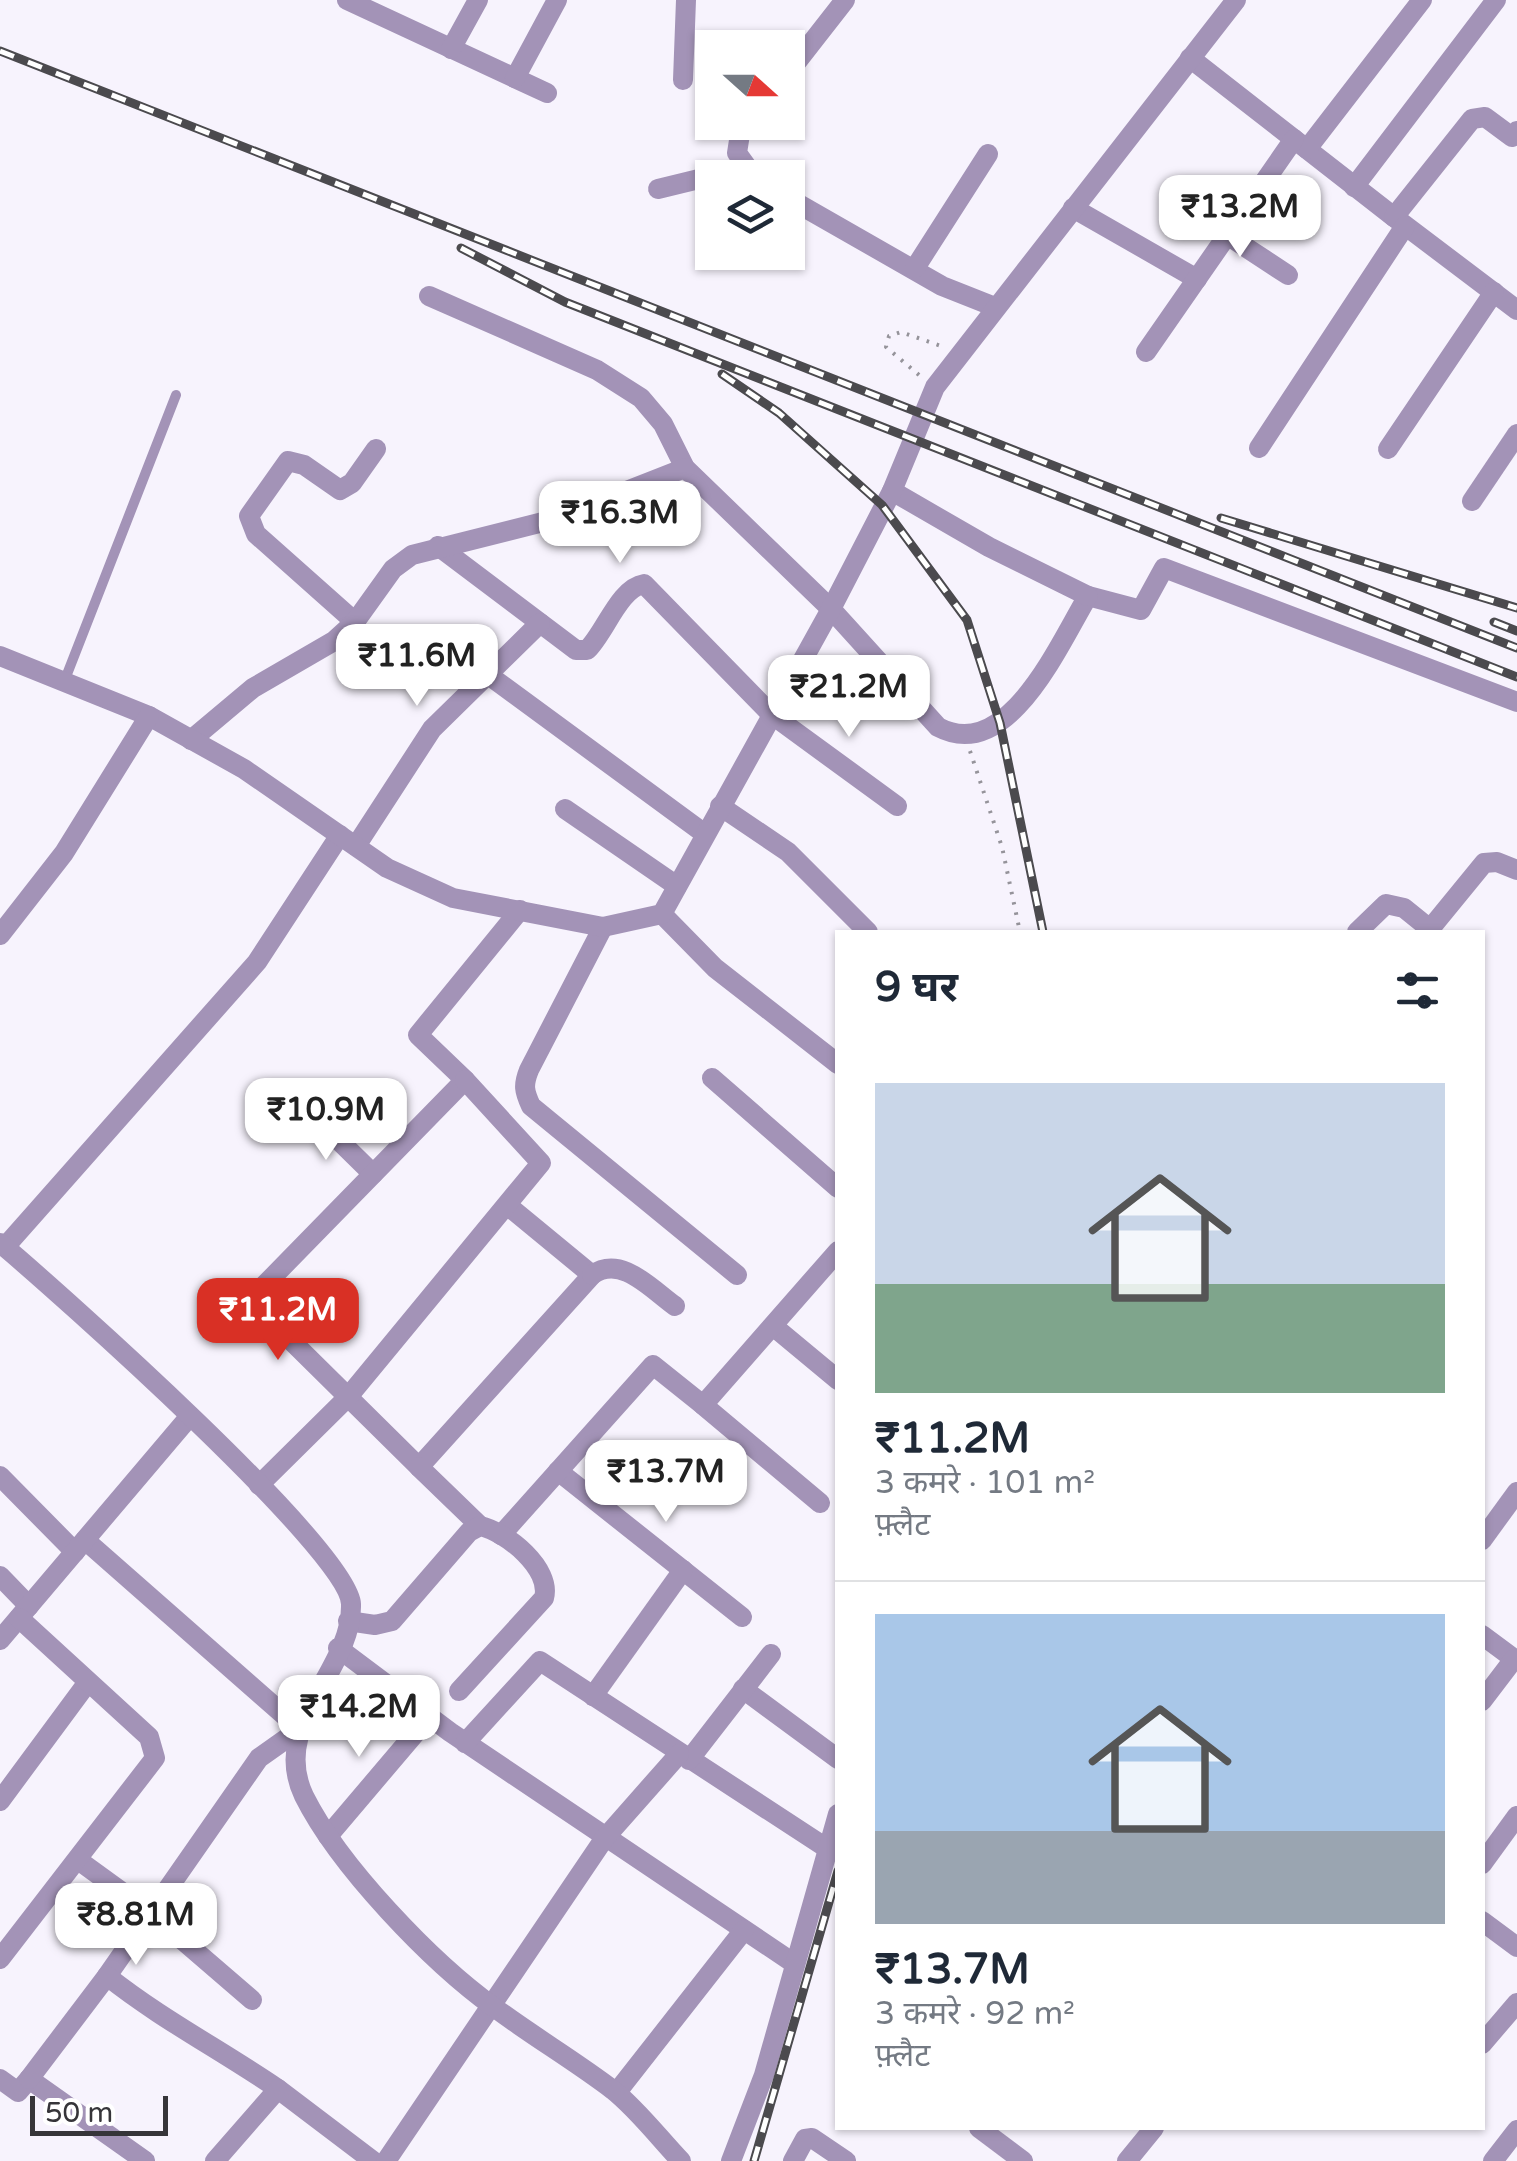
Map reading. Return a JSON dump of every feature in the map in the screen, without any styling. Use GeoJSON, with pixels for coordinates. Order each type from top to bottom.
{"type":"FeatureCollection","features":[{"type":"Feature","properties":{"kind":"street"},"geometry":{"type":"LineString","coordinates":[[347,0],[546,94]]}},
{"type":"Feature","properties":{"kind":"street"},"geometry":{"type":"LineString","coordinates":[[451,48],[478,0]]}},
{"type":"Feature","properties":{"kind":"street"},"geometry":{"type":"LineString","coordinates":[[514,78],[556,0]]}},
{"type":"Feature","properties":{"kind":"street"},"geometry":{"type":"LineString","coordinates":[[683,80],[686,0]]}},
{"type":"Feature","properties":{"kind":"street"},"geometry":{"type":"LineString","coordinates":[[805,52],[846,0]]}},
{"type":"Feature","properties":{"kind":"street"},"geometry":{"type":"LineString","coordinates":[[0,656],[149,716],[244,769],[387,868],[453,898],[603,927],[662,914],[831,610],[892,491],[936,387],[1236,0]]}},
{"type":"Feature","properties":{"kind":"street"},"geometry":{"type":"LineString","coordinates":[[1146,352],[1227,235],[1422,0]]}},
{"type":"Feature","properties":{"kind":"street"},"geometry":{"type":"LineString","coordinates":[[1354,186],[1496,0]]}},
{"type":"Feature","properties":{"kind":"street"},"geometry":{"type":"LineString","coordinates":[[1190,58],[1517,310]]}},
{"type":"Feature","properties":{"kind":"street"},"geometry":{"type":"LineString","coordinates":[[1259,448],[1399,222],[1472,119],[1485,117],[1515,136]]}},
{"type":"Feature","properties":{"kind":"street"},"geometry":{"type":"LineString","coordinates":[[914,268],[988,154]]}},
{"type":"Feature","properties":{"kind":"street"},"geometry":{"type":"LineString","coordinates":[[658,189],[695,182]]}},
{"type":"Feature","properties":{"kind":"street"},"geometry":{"type":"LineString","coordinates":[[805,207],[942,286],[995,307]]}},
{"type":"Feature","properties":{"kind":"street"},"geometry":{"type":"LineString","coordinates":[[1073,208],[1197,279]]}},
{"type":"Feature","properties":{"kind":"street"},"geometry":{"type":"LineString","coordinates":[[1227,235],[1288,274]]}},
{"type":"Feature","properties":{"kind":"street"},"geometry":{"type":"LineString","coordinates":[[1388,448],[1494,292]]}},
{"type":"Feature","properties":{"kind":"street"},"geometry":{"type":"LineString","coordinates":[[429,296],[620,382],[663,424],[685,468],[831,610],[938,727],[965,737],[1000,724],[1023,701],[1088,596]]}},
{"type":"Feature","properties":{"kind":"street"},"geometry":{"type":"LineString","coordinates":[[1472,501],[1517,434]]}},
{"type":"Feature","properties":{"kind":"street"},"geometry":{"type":"LineString","coordinates":[[355,622],[256,534],[249,516],[288,461],[304,465],[340,490],[352,483],[376,449]]}},
{"type":"Feature","properties":{"kind":"street"},"geometry":{"type":"LineString","coordinates":[[191,740],[232,702],[334,642],[355,622],[393,570],[412,555],[555,518],[685,468]]}},
{"type":"Feature","properties":{"kind":"street"},"geometry":{"type":"LineString","coordinates":[[892,491],[988,548],[1088,596],[1140,610],[1164,568],[1517,702]]}},
{"type":"Feature","properties":{"kind":"street"},"geometry":{"type":"LineString","coordinates":[[438,546],[576,650],[587,650],[630,590],[644,584],[770,714],[897,806]]}},
{"type":"Feature","properties":{"kind":"street"},"geometry":{"type":"LineString","coordinates":[[540,623],[412,755],[257,962],[2,1245],[190,1416],[260,1486],[336,1572],[351,1602],[348,1621],[300,1729],[294,1770],[328,1836],[373,1895],[491,2006],[616,2092],[682,2161]]}},
{"type":"Feature","properties":{"kind":"street"},"geometry":{"type":"LineString","coordinates":[[487,674],[705,834]]}},
{"type":"Feature","properties":{"kind":"street"},"geometry":{"type":"LineString","coordinates":[[0,935],[64,853],[149,716]]}},
{"type":"Feature","properties":{"kind":"street"},"geometry":{"type":"LineString","coordinates":[[720,806],[788,852],[866,930]]}},
{"type":"Feature","properties":{"kind":"street"},"geometry":{"type":"LineString","coordinates":[[565,809],[677,886]]}},
{"type":"Feature","properties":{"kind":"street"},"geometry":{"type":"LineString","coordinates":[[1359,930],[1386,904],[1404,908],[1432,930],[1484,863],[1497,862],[1517,870]]}},
{"type":"Feature","properties":{"kind":"street"},"geometry":{"type":"LineString","coordinates":[[260,1486],[348,1397],[541,1163],[418,1035],[520,910]]}},
{"type":"Feature","properties":{"kind":"street"},"geometry":{"type":"LineString","coordinates":[[662,914],[715,968],[835,1062]]}},
{"type":"Feature","properties":{"kind":"street"},"geometry":{"type":"LineString","coordinates":[[603,927],[529,1070],[523,1084],[525,1094],[531,1106],[737,1275]]}},
{"type":"Feature","properties":{"kind":"street"},"geometry":{"type":"LineString","coordinates":[[712,1078],[835,1185]]}},
{"type":"Feature","properties":{"kind":"street"},"geometry":{"type":"LineString","coordinates":[[459,1692],[544,1598],[548,1585],[544,1574],[501,1534],[480,1526],[250,1300],[465,1080]]}},
{"type":"Feature","properties":{"kind":"street"},"geometry":{"type":"LineString","coordinates":[[314,1116],[373,1174]]}},
{"type":"Feature","properties":{"kind":"street"},"geometry":{"type":"LineString","coordinates":[[507,1204],[592,1274]]}},
{"type":"Feature","properties":{"kind":"street"},"geometry":{"type":"LineString","coordinates":[[703,1406],[835,1256]]}},
{"type":"Feature","properties":{"kind":"street"},"geometry":{"type":"LineString","coordinates":[[419,1467],[592,1274],[602,1268],[620,1267],[675,1306]]}},
{"type":"Feature","properties":{"kind":"street"},"geometry":{"type":"LineString","coordinates":[[772,1326],[835,1378]]}},
{"type":"Feature","properties":{"kind":"street"},"geometry":{"type":"LineString","coordinates":[[501,1534],[653,1365],[820,1503]]}},
{"type":"Feature","properties":{"kind":"street"},"geometry":{"type":"LineString","coordinates":[[0,1640],[190,1416]]}},
{"type":"Feature","properties":{"kind":"street"},"geometry":{"type":"LineString","coordinates":[[558,1471],[742,1617]]}},
{"type":"Feature","properties":{"kind":"street"},"geometry":{"type":"LineString","coordinates":[[0,1476],[300,1729]]}},
{"type":"Feature","properties":{"kind":"street"},"geometry":{"type":"LineString","coordinates":[[1485,1536],[1517,1492]]}},
{"type":"Feature","properties":{"kind":"street"},"geometry":{"type":"LineString","coordinates":[[348,1621],[392,1621],[480,1526]]}},
{"type":"Feature","properties":{"kind":"street"},"geometry":{"type":"LineString","coordinates":[[593,1696],[683,1570]]}},
{"type":"Feature","properties":{"kind":"street"},"geometry":{"type":"LineString","coordinates":[[0,1576],[24,1612],[88,1682],[149,1737],[155,1758],[0,1959]]}},
{"type":"Feature","properties":{"kind":"street"},"geometry":{"type":"LineString","coordinates":[[1485,1637],[1515,1660],[1485,1697]]}},
{"type":"Feature","properties":{"kind":"street"},"geometry":{"type":"LineString","coordinates":[[338,1648],[465,1743],[795,1964]]}},
{"type":"Feature","properties":{"kind":"street"},"geometry":{"type":"LineString","coordinates":[[386,2161],[604,1839],[684,1757],[771,1654]]}},
{"type":"Feature","properties":{"kind":"street"},"geometry":{"type":"LineString","coordinates":[[465,1743],[540,1661],[828,1849]]}},
{"type":"Feature","properties":{"kind":"street"},"geometry":{"type":"LineString","coordinates":[[0,1801],[88,1682]]}},
{"type":"Feature","properties":{"kind":"street"},"geometry":{"type":"LineString","coordinates":[[743,1690],[835,1756]]}},
{"type":"Feature","properties":{"kind":"street"},"geometry":{"type":"LineString","coordinates":[[328,1836],[429,1717]]}},
{"type":"Feature","properties":{"kind":"street"},"geometry":{"type":"LineString","coordinates":[[0,2079],[18,2092],[107,1976],[259,1758],[300,1729]]}},
{"type":"Feature","properties":{"kind":"street"},"geometry":{"type":"LineString","coordinates":[[1485,1860],[1517,1816]]}},
{"type":"Feature","properties":{"kind":"street"},"geometry":{"type":"LineString","coordinates":[[732,2161],[764,2075],[835,1825]]}},
{"type":"Feature","properties":{"kind":"street"},"geometry":{"type":"LineString","coordinates":[[78,1860],[151,1913],[252,2000]]}},
{"type":"Feature","properties":{"kind":"street"},"geometry":{"type":"LineString","coordinates":[[1485,1923],[1517,1947]]}},
{"type":"Feature","properties":{"kind":"street"},"geometry":{"type":"LineString","coordinates":[[616,2092],[744,1930]]}},
{"type":"Feature","properties":{"kind":"street"},"geometry":{"type":"LineString","coordinates":[[107,1976],[157,2016],[227,2054],[278,2089],[374,2161]]}},
{"type":"Feature","properties":{"kind":"street"},"geometry":{"type":"LineString","coordinates":[[1485,2040],[1517,2003]]}},
{"type":"Feature","properties":{"kind":"street"},"geometry":{"type":"LineString","coordinates":[[29,2078],[145,2161]]}},
{"type":"Feature","properties":{"kind":"street"},"geometry":{"type":"LineString","coordinates":[[215,2161],[278,2089]]}},
{"type":"Feature","properties":{"kind":"street"},"geometry":{"type":"LineString","coordinates":[[982,2130],[1023,2161]]}},
{"type":"Feature","properties":{"kind":"street"},"geometry":{"type":"LineString","coordinates":[[1128,2161],[1152,2130]]}},
{"type":"Feature","properties":{"kind":"street"},"geometry":{"type":"LineString","coordinates":[[1493,2161],[1517,2130]]}},
{"type":"Feature","properties":{"kind":"street"},"geometry":{"type":"LineString","coordinates":[[793,2161],[805,2139],[812,2138],[846,2161]]}},
{"type":"Feature","properties":{"kind":"lane"},"geometry":{"type":"LineString","coordinates":[[64,682],[176,395]]}},
{"type":"Feature","properties":{"kind":"path"},"geometry":{"type":"LineString","coordinates":[[936,387],[893,357],[886,347],[889,336],[901,332],[961,353]]}},
{"type":"Feature","properties":{"kind":"path"},"geometry":{"type":"LineString","coordinates":[[965,737],[1002,846],[1020,930]]}},
{"type":"Feature","properties":{"kind":"railway"},"geometry":{"type":"LineString","coordinates":[[0,51],[1517,648]]}},
{"type":"Feature","properties":{"kind":"railway"},"geometry":{"type":"LineString","coordinates":[[461,248],[565,302],[1517,677]]}},
{"type":"Feature","properties":{"kind":"railway"},"geometry":{"type":"LineString","coordinates":[[722,374],[779,413],[882,505],[967,620],[1000,723],[1043,930]]}},
{"type":"Feature","properties":{"kind":"railway"},"geometry":{"type":"LineString","coordinates":[[1221,518],[1517,608]]}},
{"type":"Feature","properties":{"kind":"railway"},"geometry":{"type":"LineString","coordinates":[[1494,622],[1517,631]]}},
{"type":"Feature","properties":{"kind":"railway"},"geometry":{"type":"LineString","coordinates":[[754,2161],[835,1881]]}}]}
